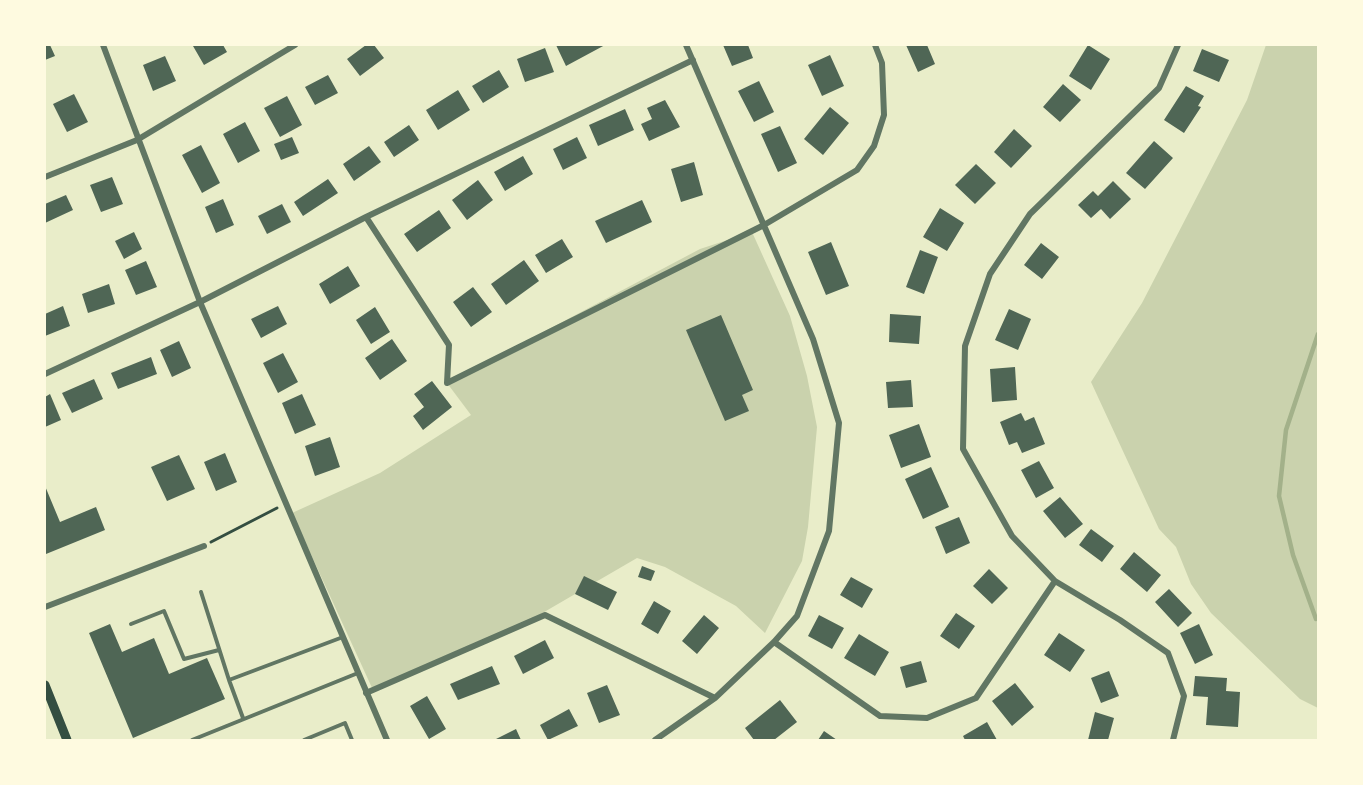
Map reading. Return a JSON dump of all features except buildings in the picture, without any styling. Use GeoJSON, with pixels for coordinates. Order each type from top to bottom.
{"type":"FeatureCollection","features":[{"type":"Feature","properties":{"kind":"main road"},"geometry":{"type":"LineString","coordinates":[[45,685],[67,740]]}},
{"type":"Feature","properties":{"kind":"street"},"geometry":{"type":"LineString","coordinates":[[103,45],[200,302],[387,740]]}},
{"type":"Feature","properties":{"kind":"street"},"geometry":{"type":"LineString","coordinates":[[45,177],[137,140],[295,45]]}},
{"type":"Feature","properties":{"kind":"street"},"geometry":{"type":"LineString","coordinates":[[655,740],[715,698],[774,642],[796,616],[829,531],[839,423],[813,339],[686,45]]}},
{"type":"Feature","properties":{"kind":"street"},"geometry":{"type":"LineString","coordinates":[[366,217],[449,345],[447,383],[764,225],[857,170],[874,146],[885,114],[882,63],[875,45]]}},
{"type":"Feature","properties":{"kind":"street"},"geometry":{"type":"LineString","coordinates":[[1173,740],[1184,696],[1167,653],[1120,620],[1055,581],[1012,536],[963,448],[965,346],[990,274],[1030,213],[1159,88],[1178,45]]}},
{"type":"Feature","properties":{"kind":"street"},"geometry":{"type":"LineString","coordinates":[[45,374],[200,302],[366,217],[693,60]]}},
{"type":"Feature","properties":{"kind":"street"},"geometry":{"type":"LineString","coordinates":[[45,607],[204,546]]}},
{"type":"Feature","properties":{"kind":"street"},"geometry":{"type":"LineString","coordinates":[[774,642],[880,716],[927,718],[976,698],[1055,581]]}},
{"type":"Feature","properties":{"kind":"street"},"geometry":{"type":"LineString","coordinates":[[366,693],[545,615],[715,698]]}},
{"type":"Feature","properties":{"kind":"lane"},"geometry":{"type":"LineString","coordinates":[[201,592],[243,718]]}},
{"type":"Feature","properties":{"kind":"lane"},"geometry":{"type":"LineString","coordinates":[[131,624],[164,611],[184,659],[219,650]]}},
{"type":"Feature","properties":{"kind":"lane"},"geometry":{"type":"LineString","coordinates":[[229,680],[343,638]]}},
{"type":"Feature","properties":{"kind":"lane"},"geometry":{"type":"LineString","coordinates":[[192,740],[358,673]]}},
{"type":"Feature","properties":{"kind":"lane"},"geometry":{"type":"LineString","coordinates":[[304,740],[345,723],[352,740]]}},
{"type":"Feature","properties":{"kind":"path"},"geometry":{"type":"LineString","coordinates":[[204,546],[287,503]]}},
{"type":"Feature","properties":{"kind":"green space"},"geometry":{"type":"Polygon","coordinates":[[[1266,45],[1318,45],[1318,708],[1300,699],[1211,613],[1191,584],[1176,547],[1159,529],[1091,382],[1142,303],[1247,100],[1266,45]]]}},
{"type":"Feature","properties":{"kind":"green space"},"geometry":{"type":"Polygon","coordinates":[[[752,232],[790,316],[807,376],[817,427],[808,527],[802,561],[765,633],[736,606],[665,567],[637,558],[515,629],[373,690],[292,513],[380,473],[471,415],[447,383],[700,249],[752,232]]]}},
{"type":"Feature","properties":{"kind":"waterway"},"geometry":{"type":"LineString","coordinates":[[1316,619],[1293,555],[1279,496],[1286,430],[1318,334]]}}]}
